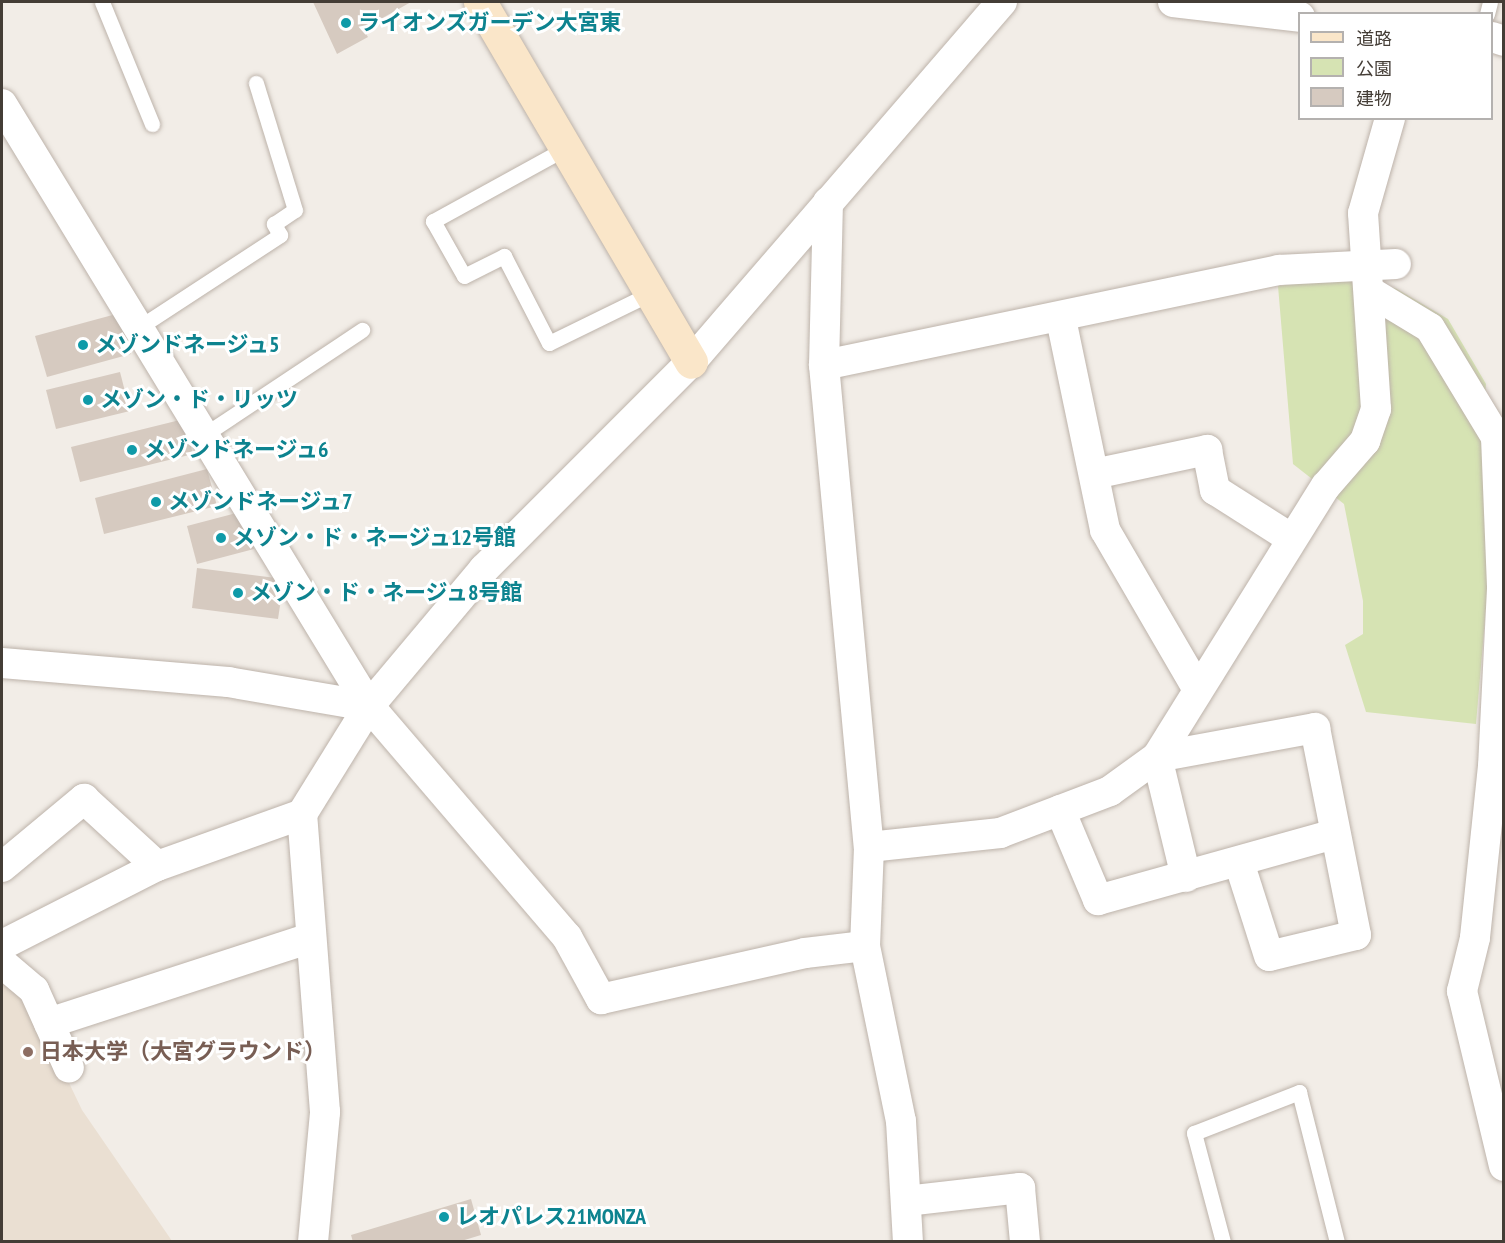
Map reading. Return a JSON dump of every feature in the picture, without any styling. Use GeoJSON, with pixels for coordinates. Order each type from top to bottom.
{"type":"FeatureCollection","features":[{"type":"Feature","properties":{"kind":"street"},"geometry":{"type":"LineString","coordinates":[[480,2],[691,363]]}},
{"type":"Feature","properties":{"kind":"street"},"geometry":{"type":"LineString","coordinates":[[313,1242],[325,1112],[302,814],[369,706],[484,569],[691,363],[1002,2]]}},
{"type":"Feature","properties":{"kind":"street"},"geometry":{"type":"LineString","coordinates":[[1173,2],[1298,17]]}},
{"type":"Feature","properties":{"kind":"street"},"geometry":{"type":"LineString","coordinates":[[2,104],[369,706],[567,937],[601,999],[805,953],[865,946]]}},
{"type":"Feature","properties":{"kind":"street"},"geometry":{"type":"LineString","coordinates":[[869,847],[1000,833],[1110,791],[1157,757],[1197,688],[1292,539],[1365,441],[1376,409],[1369,291],[1362,262],[1363,213],[1389,120]]}},
{"type":"Feature","properties":{"kind":"street"},"geometry":{"type":"LineString","coordinates":[[828,202],[825,365],[869,847],[865,946],[901,1120],[908,1242]]}},
{"type":"Feature","properties":{"kind":"street"},"geometry":{"type":"LineString","coordinates":[[825,365],[1061,319],[1279,270],[1362,262],[1396,264]]}},
{"type":"Feature","properties":{"kind":"street"},"geometry":{"type":"LineString","coordinates":[[1369,291],[1430,328],[1500,437],[1502,589],[1498,766],[1475,938],[1462,992],[1503,1166]]}},
{"type":"Feature","properties":{"kind":"street"},"geometry":{"type":"LineString","coordinates":[[1061,319],[1105,530],[1197,688]]}},
{"type":"Feature","properties":{"kind":"street"},"geometry":{"type":"LineString","coordinates":[[1094,474],[1207,450],[1215,490],[1292,539]]}},
{"type":"Feature","properties":{"kind":"street"},"geometry":{"type":"LineString","coordinates":[[2,663],[228,682],[369,706]]}},
{"type":"Feature","properties":{"kind":"street"},"geometry":{"type":"LineString","coordinates":[[1157,757],[1315,728],[1334,834],[1356,935],[1269,956],[1239,861]]}},
{"type":"Feature","properties":{"kind":"street"},"geometry":{"type":"LineString","coordinates":[[1157,757],[1186,877]]}},
{"type":"Feature","properties":{"kind":"street"},"geometry":{"type":"LineString","coordinates":[[2,867],[84,799],[158,866]]}},
{"type":"Feature","properties":{"kind":"street"},"geometry":{"type":"LineString","coordinates":[[1060,810],[1098,900],[1334,834]]}},
{"type":"Feature","properties":{"kind":"street"},"geometry":{"type":"LineString","coordinates":[[2,945],[158,866],[302,814]]}},
{"type":"Feature","properties":{"kind":"street"},"geometry":{"type":"LineString","coordinates":[[49,1023],[311,938]]}},
{"type":"Feature","properties":{"kind":"street"},"geometry":{"type":"LineString","coordinates":[[2,963],[34,990],[69,1068]]}},
{"type":"Feature","properties":{"kind":"street"},"geometry":{"type":"LineString","coordinates":[[906,1201],[1020,1188],[1025,1242]]}},
{"type":"Feature","properties":{"kind":"lane"},"geometry":{"type":"LineString","coordinates":[[102,2],[152,124]]}},
{"type":"Feature","properties":{"kind":"lane"},"geometry":{"type":"LineString","coordinates":[[138,328],[280,235],[274,224],[295,210],[256,83]]}},
{"type":"Feature","properties":{"kind":"lane"},"geometry":{"type":"LineString","coordinates":[[566,148],[433,221],[464,276],[504,256],[549,343],[649,294]]}},
{"type":"Feature","properties":{"kind":"lane"},"geometry":{"type":"LineString","coordinates":[[204,435],[362,330]]}},
{"type":"Feature","properties":{"kind":"lane"},"geometry":{"type":"LineString","coordinates":[[1223,1242],[1194,1133],[1299,1092],[1337,1242]]}},
{"type":"Feature","properties":{"kind":"shaded area","name":"日本大学（大宮グラウンド）"},"geometry":{"type":"Polygon","coordinates":[[[2,969],[27,995],[82,1110],[172,1241],[2,1241],[2,969]]]}},
{"type":"Feature","properties":{"kind":"green space"},"geometry":{"type":"Polygon","coordinates":[[[1354,276],[1397,289],[1448,319],[1486,384],[1481,441],[1492,538],[1476,724],[1366,712],[1345,645],[1363,634],[1363,601],[1344,504],[1293,464],[1278,286],[1354,276]]]}},
{"type":"Feature","properties":{"kind":"building","name":"ライオンズガーデン大宮東"},"geometry":{"type":"Polygon","coordinates":[[[313,2],[411,2],[363,29],[368,37],[337,54],[313,2]]]}},
{"type":"Feature","properties":{"kind":"building","name":"メゾンドネージュ5"},"geometry":{"type":"Polygon","coordinates":[[[120,313],[131,354],[47,377],[35,336],[120,313]]]}},
{"type":"Feature","properties":{"kind":"building","name":"メゾン・ド・リッツ"},"geometry":{"type":"Polygon","coordinates":[[[120,372],[130,411],[56,429],[46,390],[120,372]]]}},
{"type":"Feature","properties":{"kind":"building","name":"メゾンドネージュ6"},"geometry":{"type":"Polygon","coordinates":[[[184,419],[193,454],[80,482],[71,447],[184,419]]]}},
{"type":"Feature","properties":{"kind":"building","name":"メゾンドネージュ7"},"geometry":{"type":"Polygon","coordinates":[[[207,469],[217,506],[104,534],[95,498],[207,469]]]}},
{"type":"Feature","properties":{"kind":"building","name":"メゾン・ド・ネージュ12号館"},"geometry":{"type":"Polygon","coordinates":[[[244,511],[254,549],[197,564],[187,526],[244,511]]]}},
{"type":"Feature","properties":{"kind":"building","name":"メゾン・ド・ネージュ8号館"},"geometry":{"type":"Polygon","coordinates":[[[197,568],[284,579],[278,619],[192,608],[197,568]]]}},
{"type":"Feature","properties":{"kind":"building","name":"レオパレス21MONZA"},"geometry":{"type":"Polygon","coordinates":[[[471,1199],[481,1235],[458,1242],[353,1242],[351,1235],[471,1199]]]}},
{"type":"Feature","properties":{"kind":"place","name":"ライオンズガーデン大宮東"},"geometry":{"type":"Point","coordinates":[346,23]}},
{"type":"Feature","properties":{"kind":"place","name":"メゾンドネージュ5"},"geometry":{"type":"Point","coordinates":[83,345]}},
{"type":"Feature","properties":{"kind":"place","name":"メゾン・ド・リッツ"},"geometry":{"type":"Point","coordinates":[88,400]}},
{"type":"Feature","properties":{"kind":"place","name":"メゾンドネージュ6"},"geometry":{"type":"Point","coordinates":[132,450]}},
{"type":"Feature","properties":{"kind":"place","name":"メゾンドネージュ7"},"geometry":{"type":"Point","coordinates":[156,502]}},
{"type":"Feature","properties":{"kind":"place","name":"メゾン・ド・ネージュ12号館"},"geometry":{"type":"Point","coordinates":[221,538]}},
{"type":"Feature","properties":{"kind":"place","name":"メゾン・ド・ネージュ8号館"},"geometry":{"type":"Point","coordinates":[238,593]}},
{"type":"Feature","properties":{"kind":"place","name":"日本大学（大宮グラウンド）"},"geometry":{"type":"Point","coordinates":[28,1052]}},
{"type":"Feature","properties":{"kind":"place","name":"レオパレス21MONZA"},"geometry":{"type":"Point","coordinates":[444,1217]}}]}
